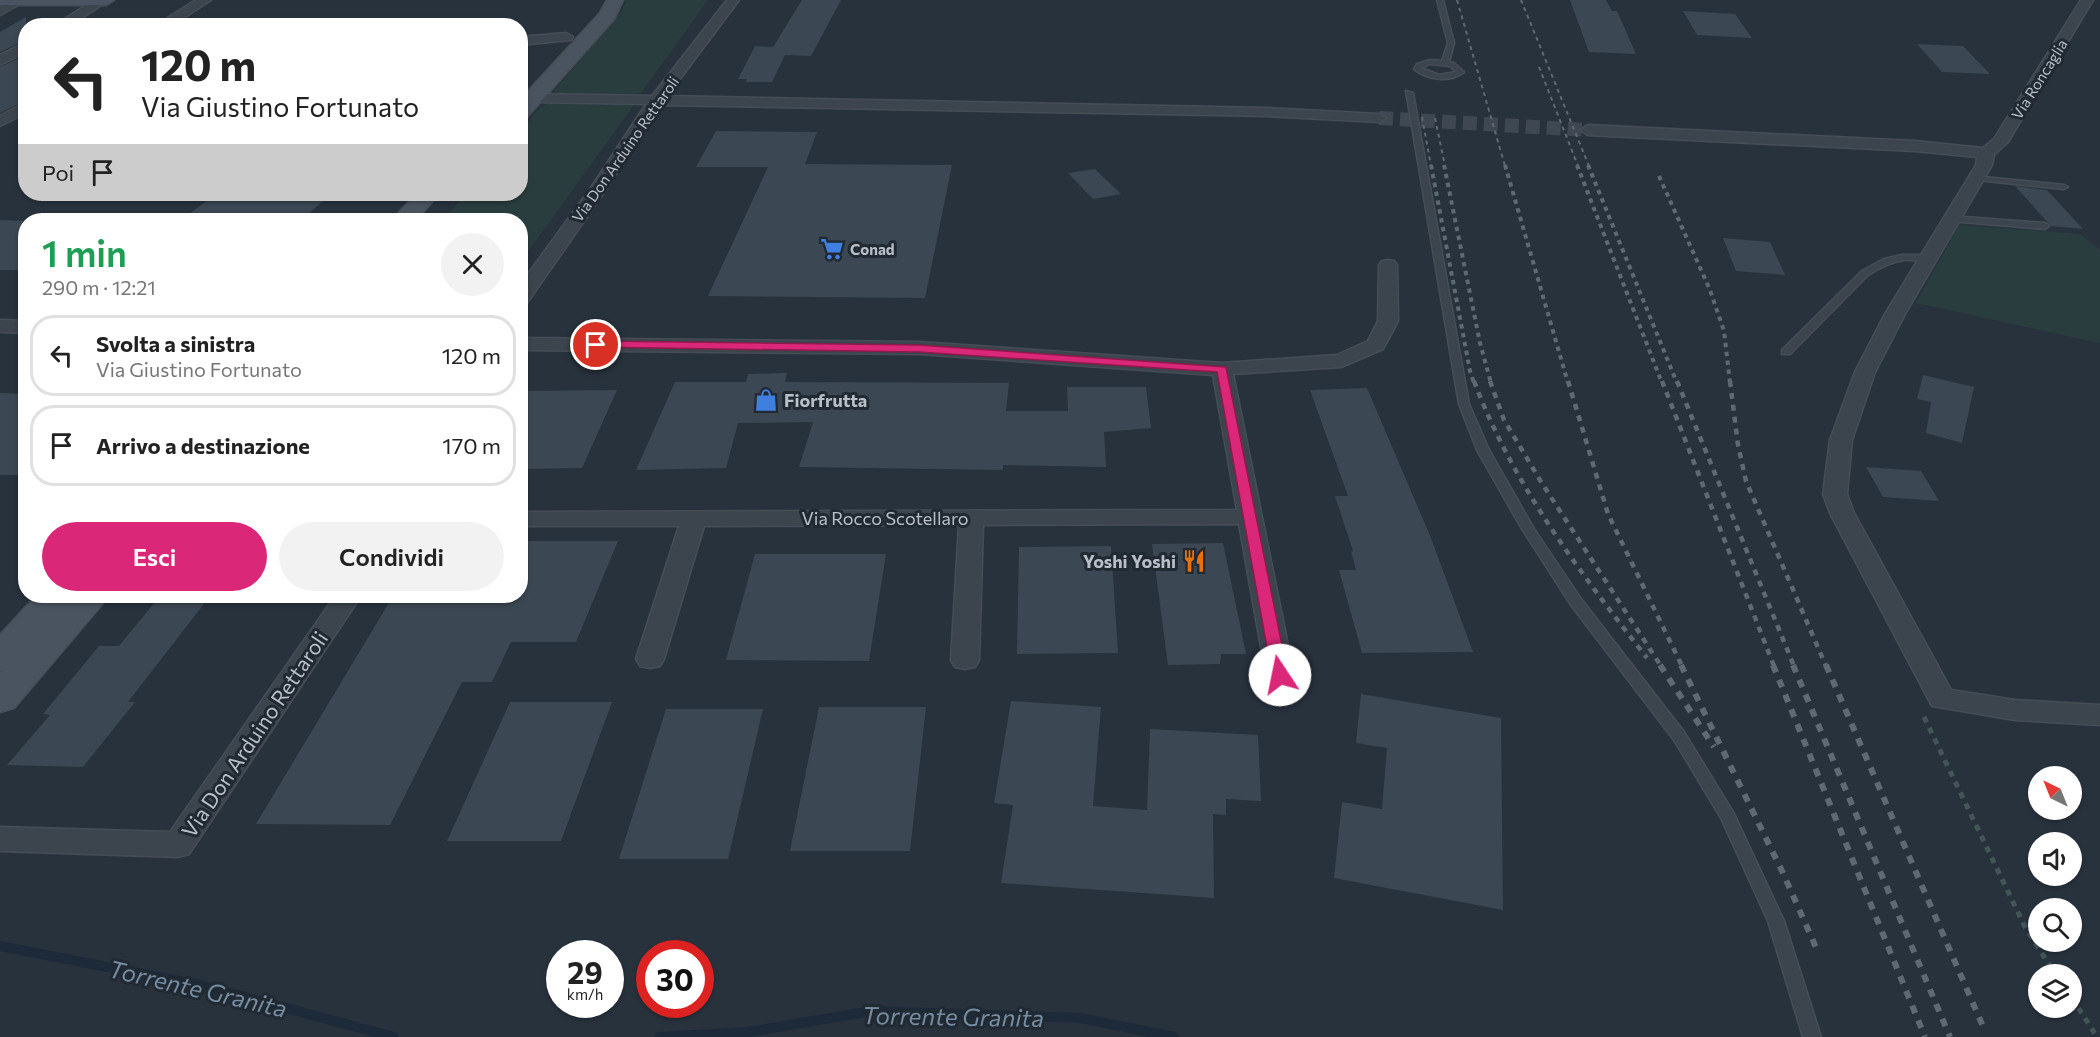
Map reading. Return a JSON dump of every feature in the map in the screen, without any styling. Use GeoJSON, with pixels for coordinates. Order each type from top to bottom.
{"type":"FeatureCollection","features":[{"type":"Feature","properties":{"kind":"main road"},"geometry":{"type":"LineString","coordinates":[[0,0],[105,0]]}},
{"type":"Feature","properties":{"kind":"main road"},"geometry":{"type":"LineString","coordinates":[[528,93],[608,15],[615,0]]}},
{"type":"Feature","properties":{"kind":"main road"},"geometry":{"type":"LineString","coordinates":[[528,93],[566,37],[587,13]]}},
{"type":"Feature","properties":{"kind":"main road"},"geometry":{"type":"LineString","coordinates":[[410,213],[421,201]]}},
{"type":"Feature","properties":{"kind":"main road"},"geometry":{"type":"LineString","coordinates":[[429,213],[441,201]]}},
{"type":"Feature","properties":{"kind":"main road"},"geometry":{"type":"LineString","coordinates":[[0,658],[50,603]]}},
{"type":"Feature","properties":{"kind":"main road"},"geometry":{"type":"LineString","coordinates":[[0,698],[85,603]]}},
{"type":"Feature","properties":{"kind":"street"},"geometry":{"type":"LineString","coordinates":[[0,11],[21,0]]}},
{"type":"Feature","properties":{"kind":"street"},"geometry":{"type":"LineString","coordinates":[[74,18],[105,0]]}},
{"type":"Feature","properties":{"kind":"street"},"geometry":{"type":"LineString","coordinates":[[175,18],[205,0]]}},
{"type":"Feature","properties":{"kind":"street","name":"Via Don Arduino Rettaroli"},"geometry":{"type":"LineString","coordinates":[[528,287],[657,101],[733,0]]}},
{"type":"Feature","properties":{"kind":"street","name":"Via Roncaglia"},"geometry":{"type":"LineString","coordinates":[[1986,153],[2000,142],[2087,0]]}},
{"type":"Feature","properties":{"kind":"street"},"geometry":{"type":"LineString","coordinates":[[528,40],[566,37]]}},
{"type":"Feature","properties":{"kind":"street"},"geometry":{"type":"LineString","coordinates":[[0,61],[18,51]]}},
{"type":"Feature","properties":{"kind":"street"},"geometry":{"type":"LineString","coordinates":[[528,94],[657,101],[1267,112],[1379,118]]}},
{"type":"Feature","properties":{"kind":"street"},"geometry":{"type":"LineString","coordinates":[[0,122],[18,111]]}},
{"type":"Feature","properties":{"kind":"street"},"geometry":{"type":"LineString","coordinates":[[1588,130],[1915,146],[1986,153],[1984,165],[1977,178],[1877,345],[1851,408],[1841,440],[1835,494],[1842,513],[1942,699],[2014,710],[2100,715]]}},
{"type":"Feature","properties":{"kind":"street"},"geometry":{"type":"LineString","coordinates":[[528,344],[919,348],[1222,369],[1341,361],[1376,345],[1388,321],[1388,265]]}},
{"type":"Feature","properties":{"kind":"street"},"geometry":{"type":"LineString","coordinates":[[0,326],[18,327]]}},
{"type":"Feature","properties":{"kind":"street"},"geometry":{"type":"LineString","coordinates":[[1222,369],[1280,675]]}},
{"type":"Feature","properties":{"kind":"street","name":"Via Rocco Scotellaro"},"geometry":{"type":"LineString","coordinates":[[528,519],[1250,517]]}},
{"type":"Feature","properties":{"kind":"street"},"geometry":{"type":"LineString","coordinates":[[650,659],[694,518]]}},
{"type":"Feature","properties":{"kind":"street"},"geometry":{"type":"LineString","coordinates":[[965,660],[971,518]]}},
{"type":"Feature","properties":{"kind":"street","name":"Via Don Arduino Rettaroli"},"geometry":{"type":"LineString","coordinates":[[0,839],[178,844],[343,603]]}},
{"type":"Feature","properties":{"kind":"lane"},"geometry":{"type":"LineString","coordinates":[[1440,0],[1451,43],[1445,63]]}},
{"type":"Feature","properties":{"kind":"lane"},"geometry":{"type":"LineString","coordinates":[[1445,63],[1457,66],[1461,72],[1454,76],[1440,77],[1417,69],[1419,64],[1445,63]]}},
{"type":"Feature","properties":{"kind":"lane"},"geometry":{"type":"LineString","coordinates":[[1409,93],[1464,404],[1483,450],[1528,529],[1576,602],[1679,736],[1728,816],[1776,921],[1812,1037]]}},
{"type":"Feature","properties":{"kind":"lane"},"geometry":{"type":"LineString","coordinates":[[1977,178],[2064,187]]}},
{"type":"Feature","properties":{"kind":"lane"},"geometry":{"type":"LineString","coordinates":[[1951,219],[2044,226]]}},
{"type":"Feature","properties":{"kind":"lane"},"geometry":{"type":"LineString","coordinates":[[1786,352],[1865,273],[1898,257],[1928,258]]}},
{"type":"Feature","properties":{"kind":"path"},"geometry":{"type":"LineString","coordinates":[[1920,709],[2026,929],[2049,964]]}},
{"type":"Feature","properties":{"kind":"path"},"geometry":{"type":"LineString","coordinates":[[2082,1014],[2097,1037]]}},
{"type":"Feature","properties":{"kind":"shaded area"},"geometry":{"type":"Polygon","coordinates":[[[626,0],[708,0],[641,93],[629,96],[564,95],[554,91],[622,10],[626,0]]]}},
{"type":"Feature","properties":{"kind":"shaded area"},"geometry":{"type":"Polygon","coordinates":[[[550,103],[634,105],[528,251],[528,213],[449,213],[460,201],[528,201],[528,122],[540,107],[550,103]]]}},
{"type":"Feature","properties":{"kind":"shaded area"},"geometry":{"type":"Polygon","coordinates":[[[1959,225],[2080,234],[2100,250],[2100,343],[1916,303],[1959,225]]]}},
{"type":"Feature","properties":{"kind":"building"},"geometry":{"type":"Polygon","coordinates":[[[802,0],[841,0],[811,56],[785,55],[772,82],[746,82],[747,79],[738,79],[755,46],[773,47],[802,0]]]}},
{"type":"Feature","properties":{"kind":"building"},"geometry":{"type":"Polygon","coordinates":[[[1570,0],[1606,0],[1612,11],[1617,11],[1636,54],[1589,52],[1570,0]]]}},
{"type":"Feature","properties":{"kind":"building"},"geometry":{"type":"Polygon","coordinates":[[[1683,11],[1735,14],[1752,38],[1697,35],[1683,11]]]}},
{"type":"Feature","properties":{"kind":"building"},"geometry":{"type":"Polygon","coordinates":[[[18,22],[18,44],[0,52],[0,32],[18,22]]]}},
{"type":"Feature","properties":{"kind":"building"},"geometry":{"type":"Polygon","coordinates":[[[1917,44],[1963,46],[1990,74],[1942,72],[1917,44]]]}},
{"type":"Feature","properties":{"kind":"building"},"geometry":{"type":"Polygon","coordinates":[[[18,59],[18,104],[0,113],[0,67],[18,59]]]}},
{"type":"Feature","properties":{"kind":"building","name":"Conad"},"geometry":{"type":"Polygon","coordinates":[[[716,131],[817,132],[805,164],[952,165],[925,298],[708,296],[768,167],[696,167],[716,131]]]}},
{"type":"Feature","properties":{"kind":"building"},"geometry":{"type":"Polygon","coordinates":[[[1095,169],[1121,194],[1093,199],[1068,173],[1095,169]]]}},
{"type":"Feature","properties":{"kind":"building"},"geometry":{"type":"Polygon","coordinates":[[[2015,186],[2047,190],[2083,229],[2051,226],[2015,186]]]}},
{"type":"Feature","properties":{"kind":"building"},"geometry":{"type":"Polygon","coordinates":[[[207,201],[323,201],[309,213],[190,213],[207,201]]]}},
{"type":"Feature","properties":{"kind":"building"},"geometry":{"type":"Polygon","coordinates":[[[0,220],[18,221],[18,270],[0,270],[0,220]]]}},
{"type":"Feature","properties":{"kind":"building"},"geometry":{"type":"Polygon","coordinates":[[[1723,238],[1770,242],[1785,275],[1736,271],[1723,238]]]}},
{"type":"Feature","properties":{"kind":"building"},"geometry":{"type":"Polygon","coordinates":[[[787,373],[785,382],[1009,383],[1006,411],[1068,411],[1067,387],[1146,387],[1151,428],[1104,432],[1106,467],[1003,465],[1003,470],[799,467],[813,422],[738,423],[726,468],[636,470],[675,382],[746,382],[748,374],[787,373]]]}},
{"type":"Feature","properties":{"kind":"building"},"geometry":{"type":"Polygon","coordinates":[[[1923,375],[1974,387],[1962,443],[1926,433],[1931,402],[1917,399],[1923,375]]]}},
{"type":"Feature","properties":{"kind":"building"},"geometry":{"type":"Polygon","coordinates":[[[1367,388],[1431,538],[1473,652],[1362,653],[1339,570],[1356,570],[1351,551],[1353,551],[1335,496],[1348,496],[1310,390],[1367,388]]]}},
{"type":"Feature","properties":{"kind":"building"},"geometry":{"type":"Polygon","coordinates":[[[617,390],[582,468],[528,469],[528,391],[617,390]]]}},
{"type":"Feature","properties":{"kind":"building"},"geometry":{"type":"Polygon","coordinates":[[[0,393],[18,394],[18,475],[0,475],[0,393]]]}},
{"type":"Feature","properties":{"kind":"building"},"geometry":{"type":"Polygon","coordinates":[[[1866,467],[1921,471],[1939,501],[1883,497],[1866,467]]]}},
{"type":"Feature","properties":{"kind":"building"},"geometry":{"type":"Polygon","coordinates":[[[528,541],[618,541],[576,642],[511,642],[492,682],[462,682],[390,825],[256,824],[389,603],[528,603],[528,541]]]}},
{"type":"Feature","properties":{"kind":"building"},"geometry":{"type":"Polygon","coordinates":[[[1223,543],[1246,654],[1221,654],[1220,664],[1168,665],[1152,544],[1223,543]]]}},
{"type":"Feature","properties":{"kind":"building"},"geometry":{"type":"Polygon","coordinates":[[[1111,546],[1118,653],[1017,654],[1019,547],[1111,546]]]}},
{"type":"Feature","properties":{"kind":"building"},"geometry":{"type":"Polygon","coordinates":[[[755,554],[886,554],[869,661],[726,660],[755,554]]]}},
{"type":"Feature","properties":{"kind":"building"},"geometry":{"type":"Polygon","coordinates":[[[154,603],[205,603],[128,702],[135,702],[83,767],[7,765],[50,715],[43,714],[99,646],[119,646],[154,603]]]}},
{"type":"Feature","properties":{"kind":"building"},"geometry":{"type":"Polygon","coordinates":[[[1361,694],[1501,718],[1503,910],[1334,878],[1342,802],[1382,809],[1387,748],[1356,743],[1361,694]]]}},
{"type":"Feature","properties":{"kind":"building"},"geometry":{"type":"Polygon","coordinates":[[[1011,701],[1101,707],[1093,806],[1147,810],[1150,729],[1258,735],[1261,801],[1226,799],[1226,815],[1213,814],[1214,898],[1001,883],[1013,805],[994,803],[1011,701]]]}},
{"type":"Feature","properties":{"kind":"building"},"geometry":{"type":"Polygon","coordinates":[[[510,702],[612,702],[561,841],[447,841],[510,702]]]}},
{"type":"Feature","properties":{"kind":"building"},"geometry":{"type":"Polygon","coordinates":[[[819,707],[926,707],[910,851],[790,851],[819,707]]]}},
{"type":"Feature","properties":{"kind":"building"},"geometry":{"type":"Polygon","coordinates":[[[666,709],[763,709],[728,859],[619,859],[666,709]]]}},
{"type":"Feature","properties":{"kind":"waterway","name":"Torrente Granita"},"geometry":{"type":"LineString","coordinates":[[0,946],[204,986],[394,1037]]}},
{"type":"Feature","properties":{"kind":"waterway","name":"Torrente Granita"},"geometry":{"type":"LineString","coordinates":[[659,1037],[748,1032],[872,1011],[1081,1018],[1174,1037]]}},
{"type":"Feature","properties":{"kind":"tunnel"},"geometry":{"type":"LineString","coordinates":[[1379,118],[1588,130]]}},
{"type":"Feature","properties":{"kind":"railway"},"geometry":{"type":"LineString","coordinates":[[1457,0],[1505,166]]}},
{"type":"Feature","properties":{"kind":"railway"},"geometry":{"type":"LineString","coordinates":[[1521,0],[1589,166]]}},
{"type":"Feature","properties":{"kind":"railway"},"geometry":{"type":"LineString","coordinates":[[1539,67],[1578,166]]}},
{"type":"Feature","properties":{"kind":"railway"},"geometry":{"type":"LineString","coordinates":[[1422,117],[1431,166]]}},
{"type":"Feature","properties":{"kind":"railway"},"geometry":{"type":"LineString","coordinates":[[1435,118],[1445,166]]}},
{"type":"Feature","properties":{"kind":"railway"},"geometry":{"type":"LineString","coordinates":[[1431,165],[1474,383]]}},
{"type":"Feature","properties":{"kind":"railway"},"geometry":{"type":"LineString","coordinates":[[1444,165],[1480,343],[1491,383]]}},
{"type":"Feature","properties":{"kind":"railway"},"geometry":{"type":"LineString","coordinates":[[1505,165],[1568,383]]}},
{"type":"Feature","properties":{"kind":"railway"},"geometry":{"type":"LineString","coordinates":[[1577,165],[1662,383]]}},
{"type":"Feature","properties":{"kind":"railway"},"geometry":{"type":"LineString","coordinates":[[1588,165],[1677,383]]}},
{"type":"Feature","properties":{"kind":"railway"},"geometry":{"type":"LineString","coordinates":[[1659,176],[1710,290],[1724,331],[1730,383]]}},
{"type":"Feature","properties":{"kind":"railway"},"geometry":{"type":"LineString","coordinates":[[1474,381],[1508,456],[1528,491],[1573,560],[1647,658]]}},
{"type":"Feature","properties":{"kind":"railway"},"geometry":{"type":"LineString","coordinates":[[1490,381],[1504,420],[1543,485],[1661,666]]}},
{"type":"Feature","properties":{"kind":"railway"},"geometry":{"type":"LineString","coordinates":[[1568,381],[1608,514],[1682,666]]}},
{"type":"Feature","properties":{"kind":"railway"},"geometry":{"type":"LineString","coordinates":[[1662,381],[1774,666]]}},
{"type":"Feature","properties":{"kind":"railway"},"geometry":{"type":"LineString","coordinates":[[1677,381],[1794,666]]}},
{"type":"Feature","properties":{"kind":"railway"},"geometry":{"type":"LineString","coordinates":[[1730,381],[1738,445],[1746,481],[1826,666]]}},
{"type":"Feature","properties":{"kind":"railway"},"geometry":{"type":"LineString","coordinates":[[1660,665],[1714,747]]}},
{"type":"Feature","properties":{"kind":"railway"},"geometry":{"type":"LineString","coordinates":[[1681,665],[1783,873],[1818,952]]}},
{"type":"Feature","properties":{"kind":"railway"},"geometry":{"type":"LineString","coordinates":[[1773,665],[1925,1037]]}},
{"type":"Feature","properties":{"kind":"railway"},"geometry":{"type":"LineString","coordinates":[[1793,665],[1950,1037]]}},
{"type":"Feature","properties":{"kind":"railway"},"geometry":{"type":"LineString","coordinates":[[1826,665],[1985,1031]]}},
{"type":"Feature","properties":{"kind":"place","name":"Conad"},"geometry":{"type":"Point","coordinates":[832,249]}},
{"type":"Feature","properties":{"kind":"place","name":"Fiorfrutta"},"geometry":{"type":"Point","coordinates":[766,400]}},
{"type":"Feature","properties":{"kind":"place","name":"Yoshi Yoshi"},"geometry":{"type":"Point","coordinates":[1194,561]}},
{"type":"Feature","properties":{"kind":"route"},"geometry":{"type":"LineString","coordinates":[[596,345],[919,348],[1222,369],[1280,675]]}}]}
